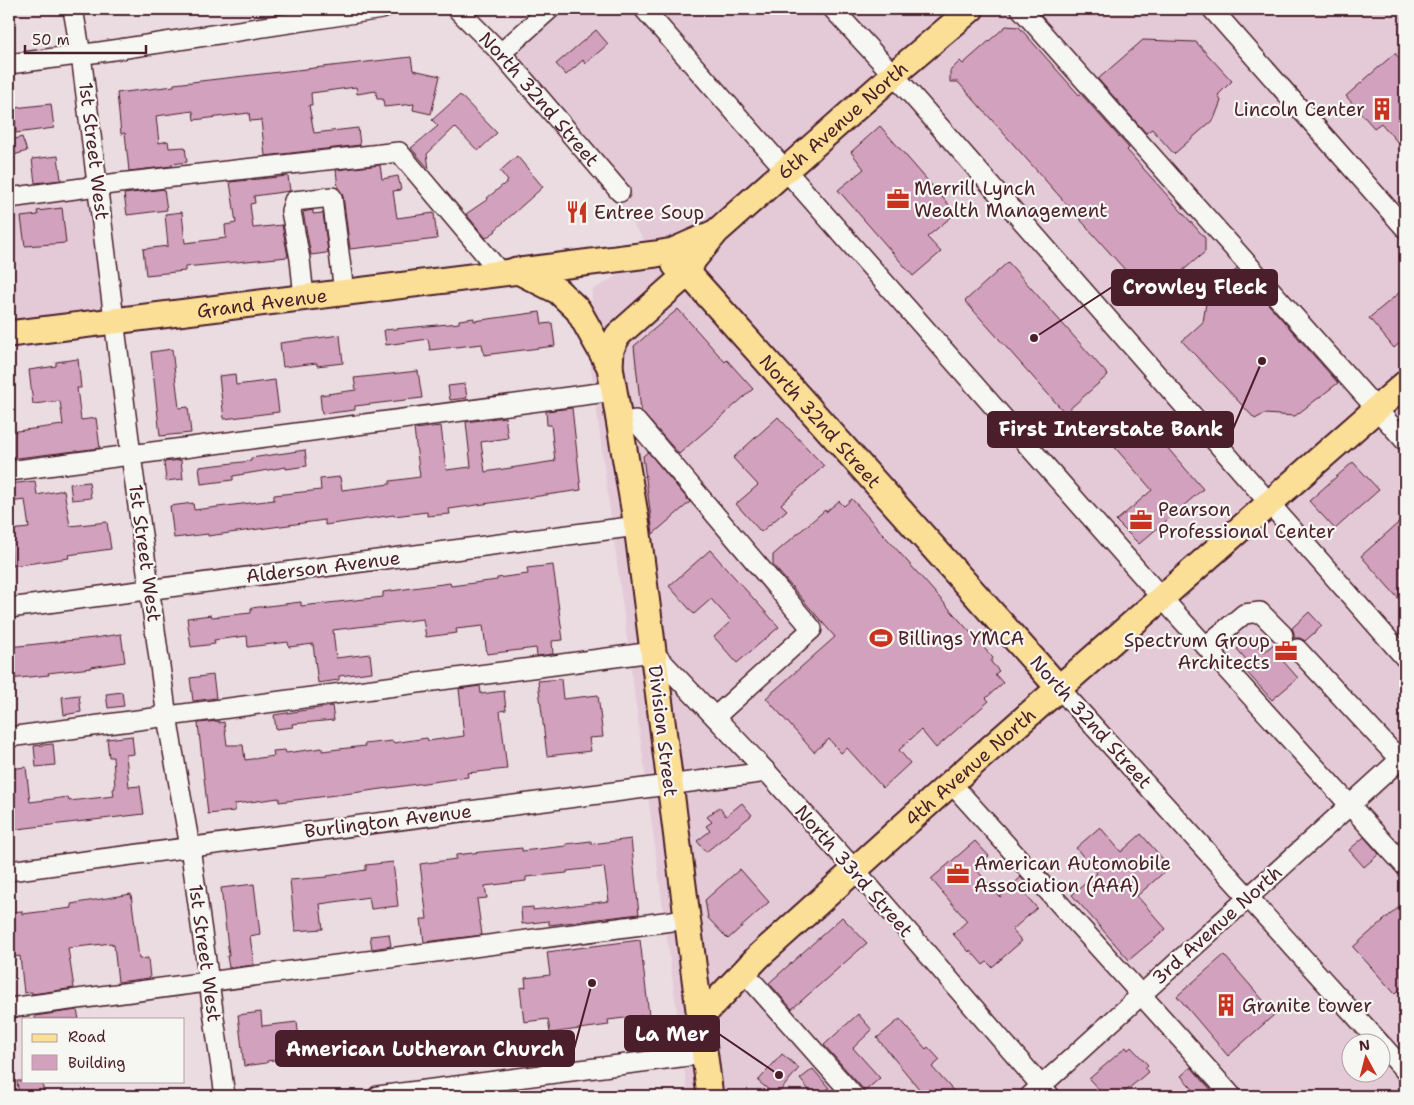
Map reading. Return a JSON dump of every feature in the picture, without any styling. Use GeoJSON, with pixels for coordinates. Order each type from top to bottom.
{"type":"FeatureCollection","features":[{"type":"Feature","properties":{"kind":"main road","name":"6th Avenue North"},"geometry":{"type":"LineString","coordinates":[[612,379],[611,348],[618,334],[688,273],[693,260],[716,232],[971,9]]}},
{"type":"Feature","properties":{"kind":"main road","name":"6th Avenue North"},"geometry":{"type":"LineString","coordinates":[[508,271],[673,251],[716,232]]}},
{"type":"Feature","properties":{"kind":"main road","name":"North 32nd Street"},"geometry":{"type":"LineString","coordinates":[[656,254],[688,273],[1060,688]]}},
{"type":"Feature","properties":{"kind":"main road","name":"Grand Avenue"},"geometry":{"type":"LineString","coordinates":[[9,334],[508,271]]}},
{"type":"Feature","properties":{"kind":"main road"},"geometry":{"type":"LineString","coordinates":[[508,271],[558,291],[578,310],[612,379]]}},
{"type":"Feature","properties":{"kind":"main road","name":"Division Street"},"geometry":{"type":"LineString","coordinates":[[612,379],[636,526],[710,1096]]}},
{"type":"Feature","properties":{"kind":"main road","name":"4th Avenue North"},"geometry":{"type":"LineString","coordinates":[[700,1018],[744,972],[854,870],[1161,597],[1270,504],[1405,384]]}},
{"type":"Feature","properties":{"kind":"street","name":"1st Street West"},"geometry":{"type":"LineString","coordinates":[[73,9],[81,55],[131,455],[167,717],[190,847],[225,1096]]}},
{"type":"Feature","properties":{"kind":"street"},"geometry":{"type":"LineString","coordinates":[[269,9],[283,23]]}},
{"type":"Feature","properties":{"kind":"street"},"geometry":{"type":"LineString","coordinates":[[283,23],[299,9]]}},
{"type":"Feature","properties":{"kind":"street"},"geometry":{"type":"LineString","coordinates":[[9,64],[81,55],[382,9]]}},
{"type":"Feature","properties":{"kind":"street","name":"North 32nd Street"},"geometry":{"type":"LineString","coordinates":[[457,9],[501,53],[620,192]]}},
{"type":"Feature","properties":{"kind":"street"},"geometry":{"type":"LineString","coordinates":[[501,53],[550,9]]}},
{"type":"Feature","properties":{"kind":"street"},"geometry":{"type":"LineString","coordinates":[[644,9],[1161,597],[1351,804],[1405,866]]}},
{"type":"Feature","properties":{"kind":"street"},"geometry":{"type":"LineString","coordinates":[[833,9],[894,75],[1405,658]]}},
{"type":"Feature","properties":{"kind":"street"},"geometry":{"type":"LineString","coordinates":[[1021,9],[1405,442]]}},
{"type":"Feature","properties":{"kind":"street"},"geometry":{"type":"LineString","coordinates":[[1212,9],[1405,228]]}},
{"type":"Feature","properties":{"kind":"street"},"geometry":{"type":"LineString","coordinates":[[9,198],[98,185],[399,152],[508,271]]}},
{"type":"Feature","properties":{"kind":"street"},"geometry":{"type":"LineString","coordinates":[[304,297],[301,266],[291,211],[294,201],[332,196],[344,292]]}},
{"type":"Feature","properties":{"kind":"street"},"geometry":{"type":"LineString","coordinates":[[9,471],[131,455],[612,379]]}},
{"type":"Feature","properties":{"kind":"street"},"geometry":{"type":"LineString","coordinates":[[619,422],[635,420],[812,629],[715,717]]}},
{"type":"Feature","properties":{"kind":"street","name":"Alderson Avenue"},"geometry":{"type":"LineString","coordinates":[[9,608],[636,526]]}},
{"type":"Feature","properties":{"kind":"street"},"geometry":{"type":"LineString","coordinates":[[1206,646],[1244,614],[1260,612],[1284,635]]}},
{"type":"Feature","properties":{"kind":"street"},"geometry":{"type":"LineString","coordinates":[[1297,649],[1403,757]]}},
{"type":"Feature","properties":{"kind":"street"},"geometry":{"type":"LineString","coordinates":[[9,737],[652,652]]}},
{"type":"Feature","properties":{"kind":"street","name":"North 33rd Street"},"geometry":{"type":"LineString","coordinates":[[652,652],[767,772],[854,870],[1040,1093]]}},
{"type":"Feature","properties":{"kind":"street","name":"North 32nd Street"},"geometry":{"type":"LineString","coordinates":[[1060,688],[1369,1032]]}},
{"type":"Feature","properties":{"kind":"street","name":"3rd Avenue North"},"geometry":{"type":"LineString","coordinates":[[1040,1093],[1140,996],[1403,757]]}},
{"type":"Feature","properties":{"kind":"street","name":"Burlington Avenue"},"geometry":{"type":"LineString","coordinates":[[9,871],[767,772]]}},
{"type":"Feature","properties":{"kind":"street"},"geometry":{"type":"LineString","coordinates":[[951,783],[1140,996],[1232,1096]]}},
{"type":"Feature","properties":{"kind":"street"},"geometry":{"type":"LineString","coordinates":[[9,1008],[687,919]]}},
{"type":"Feature","properties":{"kind":"street"},"geometry":{"type":"LineString","coordinates":[[744,972],[854,1096]]}},
{"type":"Feature","properties":{"kind":"street"},"geometry":{"type":"LineString","coordinates":[[378,1096],[704,1054]]}},
{"type":"Feature","properties":{"kind":"street","name":"North 32nd Street"},"geometry":{"type":"LineString","coordinates":[[1392,1057],[1405,1071]]}},
{"type":"Feature","properties":{"kind":"shaded area"},"geometry":{"type":"Polygon","coordinates":[[[550,9],[1405,9],[1405,1096],[688,1096],[590,361],[592,290],[655,254],[501,53],[550,9]]]}},
{"type":"Feature","properties":{"kind":"shaded area"},"geometry":{"type":"Polygon","coordinates":[[[98,185],[115,321],[9,335],[9,198],[98,185]]]}},
{"type":"Feature","properties":{"kind":"building"},"geometry":{"type":"Polygon","coordinates":[[[1006,26],[1019,27],[1129,148],[1127,150],[1205,238],[1205,252],[1150,298],[958,82],[950,82],[950,71],[960,61],[963,64],[1006,26]]]}},
{"type":"Feature","properties":{"kind":"building"},"geometry":{"type":"Polygon","coordinates":[[[596,30],[608,44],[585,64],[583,60],[566,75],[556,64],[596,30]]]}},
{"type":"Feature","properties":{"kind":"building"},"geometry":{"type":"Polygon","coordinates":[[[1143,40],[1196,42],[1232,81],[1218,95],[1221,101],[1214,119],[1174,154],[1152,129],[1146,133],[1098,79],[1143,40]]]}},
{"type":"Feature","properties":{"kind":"building","name":"Lincoln Center"},"geometry":{"type":"Polygon","coordinates":[[[1395,53],[1405,66],[1405,151],[1381,123],[1374,128],[1346,96],[1395,53]]]}},
{"type":"Feature","properties":{"kind":"building"},"geometry":{"type":"Polygon","coordinates":[[[411,57],[413,70],[440,76],[431,114],[413,110],[414,104],[384,107],[383,99],[377,99],[376,91],[357,94],[356,87],[311,93],[312,105],[309,105],[314,133],[358,128],[360,145],[265,156],[261,120],[250,121],[249,113],[194,120],[193,111],[156,116],[159,143],[168,141],[169,148],[185,147],[187,162],[172,164],[172,166],[129,171],[125,133],[121,134],[117,93],[174,86],[174,84],[411,57]]]}},
{"type":"Feature","properties":{"kind":"building"},"geometry":{"type":"Polygon","coordinates":[[[460,95],[497,133],[478,151],[455,127],[427,154],[429,169],[411,148],[438,126],[432,120],[460,95]]]}},
{"type":"Feature","properties":{"kind":"building"},"geometry":{"type":"Polygon","coordinates":[[[51,104],[54,128],[16,133],[14,108],[51,104]]]}},
{"type":"Feature","properties":{"kind":"building"},"geometry":{"type":"Polygon","coordinates":[[[880,126],[956,213],[927,237],[941,252],[913,276],[838,190],[864,169],[851,152],[880,126]]]}},
{"type":"Feature","properties":{"kind":"building"},"geometry":{"type":"Polygon","coordinates":[[[22,137],[27,151],[14,155],[9,141],[22,137]]]}},
{"type":"Feature","properties":{"kind":"building"},"geometry":{"type":"Polygon","coordinates":[[[58,156],[61,180],[35,183],[32,159],[58,156]]]}},
{"type":"Feature","properties":{"kind":"building"},"geometry":{"type":"Polygon","coordinates":[[[517,156],[543,187],[486,238],[466,214],[488,199],[508,181],[500,171],[517,156]]]}},
{"type":"Feature","properties":{"kind":"building"},"geometry":{"type":"Polygon","coordinates":[[[380,165],[382,179],[398,176],[401,190],[393,191],[397,218],[434,213],[437,239],[350,249],[343,196],[338,188],[336,170],[380,165]]]}},
{"type":"Feature","properties":{"kind":"building"},"geometry":{"type":"Polygon","coordinates":[[[288,176],[290,191],[254,196],[255,203],[250,204],[253,228],[282,225],[288,257],[185,267],[185,271],[146,275],[143,249],[168,246],[165,214],[182,212],[185,243],[226,238],[225,225],[236,223],[230,182],[288,176]]]}},
{"type":"Feature","properties":{"kind":"building"},"geometry":{"type":"Polygon","coordinates":[[[164,189],[167,210],[127,215],[124,194],[164,189]]]}},
{"type":"Feature","properties":{"kind":"building"},"geometry":{"type":"Polygon","coordinates":[[[62,208],[66,243],[25,246],[21,217],[38,215],[37,211],[62,208]]]}},
{"type":"Feature","properties":{"kind":"building"},"geometry":{"type":"Polygon","coordinates":[[[313,210],[313,214],[323,213],[328,252],[311,255],[303,212],[313,210]]]}},
{"type":"Feature","properties":{"kind":"building"},"geometry":{"type":"Polygon","coordinates":[[[1008,262],[1108,375],[1065,413],[965,301],[1008,262]]]}},
{"type":"Feature","properties":{"kind":"building"},"geometry":{"type":"Polygon","coordinates":[[[1236,270],[1250,288],[1254,288],[1338,383],[1295,416],[1264,414],[1255,419],[1182,341],[1203,322],[1206,303],[1223,290],[1221,281],[1236,270]]]}},
{"type":"Feature","properties":{"kind":"building"},"geometry":{"type":"Polygon","coordinates":[[[1405,288],[1405,338],[1394,348],[1369,318],[1405,288]]]}},
{"type":"Feature","properties":{"kind":"building"},"geometry":{"type":"Polygon","coordinates":[[[678,309],[725,362],[727,360],[753,389],[679,454],[641,411],[634,346],[678,309]]]}},
{"type":"Feature","properties":{"kind":"building"},"geometry":{"type":"Polygon","coordinates":[[[540,312],[542,324],[552,323],[555,346],[484,355],[482,344],[430,350],[428,339],[386,345],[384,330],[459,323],[459,320],[474,318],[474,321],[540,312]]]}},
{"type":"Feature","properties":{"kind":"building"},"geometry":{"type":"Polygon","coordinates":[[[340,335],[343,363],[317,366],[317,363],[283,367],[280,343],[340,335]]]}},
{"type":"Feature","properties":{"kind":"building"},"geometry":{"type":"Polygon","coordinates":[[[172,349],[179,408],[188,407],[191,433],[160,436],[151,352],[172,349]]]}},
{"type":"Feature","properties":{"kind":"building"},"geometry":{"type":"Polygon","coordinates":[[[78,359],[81,388],[77,388],[81,420],[96,418],[100,448],[9,459],[9,432],[63,425],[60,401],[33,404],[29,370],[56,366],[56,362],[78,359]]]}},
{"type":"Feature","properties":{"kind":"building"},"geometry":{"type":"Polygon","coordinates":[[[418,371],[422,398],[355,406],[355,410],[322,414],[320,395],[356,390],[354,378],[418,371]]]}},
{"type":"Feature","properties":{"kind":"building"},"geometry":{"type":"Polygon","coordinates":[[[235,374],[236,385],[275,380],[279,412],[224,419],[219,376],[235,374]]]}},
{"type":"Feature","properties":{"kind":"building"},"geometry":{"type":"Polygon","coordinates":[[[465,384],[467,398],[450,400],[448,386],[465,384]]]}},
{"type":"Feature","properties":{"kind":"building"},"geometry":{"type":"Polygon","coordinates":[[[572,408],[581,490],[449,509],[450,514],[427,516],[427,512],[325,525],[325,520],[208,536],[208,534],[174,538],[170,506],[193,503],[194,510],[274,500],[274,495],[321,490],[320,479],[340,477],[342,490],[390,484],[390,481],[420,477],[414,429],[441,426],[446,470],[471,467],[466,422],[505,417],[508,438],[481,442],[485,472],[555,461],[551,425],[547,425],[546,411],[572,408]]]}},
{"type":"Feature","properties":{"kind":"building"},"geometry":{"type":"Polygon","coordinates":[[[1139,415],[1203,489],[1139,544],[1116,521],[1152,490],[1111,443],[1139,415]]]}},
{"type":"Feature","properties":{"kind":"building"},"geometry":{"type":"Polygon","coordinates":[[[778,417],[824,466],[781,504],[787,510],[761,532],[736,504],[758,485],[733,458],[778,417]]]}},
{"type":"Feature","properties":{"kind":"building"},"geometry":{"type":"Polygon","coordinates":[[[305,450],[307,466],[286,469],[286,467],[233,476],[233,480],[201,484],[199,467],[251,461],[251,458],[305,450]]]}},
{"type":"Feature","properties":{"kind":"building"},"geometry":{"type":"Polygon","coordinates":[[[648,452],[690,502],[653,534],[643,456],[648,452]]]}},
{"type":"Feature","properties":{"kind":"building"},"geometry":{"type":"Polygon","coordinates":[[[181,460],[183,479],[166,481],[164,462],[181,460]]]}},
{"type":"Feature","properties":{"kind":"building"},"geometry":{"type":"Polygon","coordinates":[[[1353,462],[1379,490],[1335,529],[1309,501],[1353,462]]]}},
{"type":"Feature","properties":{"kind":"building"},"geometry":{"type":"Polygon","coordinates":[[[35,481],[37,495],[64,490],[70,526],[107,522],[111,549],[68,555],[69,558],[12,566],[9,530],[29,528],[25,500],[9,502],[9,484],[35,481]]]}},
{"type":"Feature","properties":{"kind":"building"},"geometry":{"type":"Polygon","coordinates":[[[89,482],[91,498],[72,500],[70,484],[89,482]]]}},
{"type":"Feature","properties":{"kind":"building"},"geometry":{"type":"Polygon","coordinates":[[[852,499],[993,658],[991,662],[999,671],[995,674],[1003,683],[986,698],[989,701],[936,748],[921,730],[899,750],[910,763],[883,788],[847,748],[841,753],[829,739],[814,752],[766,698],[835,637],[773,565],[773,555],[825,510],[826,512],[839,501],[844,506],[852,499]]]}},
{"type":"Feature","properties":{"kind":"building"},"geometry":{"type":"Polygon","coordinates":[[[1405,517],[1405,606],[1361,556],[1405,517]]]}},
{"type":"Feature","properties":{"kind":"building"},"geometry":{"type":"Polygon","coordinates":[[[710,550],[779,627],[737,663],[714,637],[731,621],[711,599],[694,614],[669,586],[710,550]]]}},
{"type":"Feature","properties":{"kind":"building"},"geometry":{"type":"Polygon","coordinates":[[[553,565],[563,640],[552,641],[553,654],[537,656],[536,648],[487,654],[483,626],[456,629],[457,633],[426,637],[423,619],[333,630],[336,658],[370,654],[372,672],[339,676],[339,680],[318,683],[313,644],[289,647],[288,642],[248,647],[247,636],[214,640],[215,644],[191,647],[187,618],[251,613],[251,608],[301,602],[301,606],[383,597],[383,592],[450,583],[451,586],[497,580],[497,578],[528,574],[527,568],[553,565]]]}},
{"type":"Feature","properties":{"kind":"building"},"geometry":{"type":"Polygon","coordinates":[[[1309,612],[1322,626],[1305,641],[1300,638],[1294,638],[1292,628],[1309,612]]]}},
{"type":"Feature","properties":{"kind":"building"},"geometry":{"type":"Polygon","coordinates":[[[121,634],[125,662],[48,673],[49,675],[9,679],[9,647],[121,634]]]}},
{"type":"Feature","properties":{"kind":"building"},"geometry":{"type":"Polygon","coordinates":[[[1251,637],[1264,652],[1275,643],[1286,646],[1288,656],[1283,661],[1298,678],[1272,700],[1244,669],[1250,664],[1237,649],[1251,637]]]}},
{"type":"Feature","properties":{"kind":"building"},"geometry":{"type":"Polygon","coordinates":[[[213,675],[216,698],[193,701],[190,678],[213,675]]]}},
{"type":"Feature","properties":{"kind":"building"},"geometry":{"type":"Polygon","coordinates":[[[561,679],[563,699],[598,695],[603,737],[589,738],[591,751],[547,756],[538,681],[561,679]]]}},
{"type":"Feature","properties":{"kind":"building"},"geometry":{"type":"Polygon","coordinates":[[[480,686],[481,694],[504,691],[506,710],[500,711],[507,769],[467,773],[468,777],[360,792],[279,802],[279,798],[235,804],[235,811],[208,814],[198,723],[224,722],[227,745],[243,745],[245,760],[274,756],[273,751],[285,750],[286,753],[322,748],[322,751],[393,741],[393,743],[427,738],[428,741],[464,736],[459,689],[480,686]]]}},
{"type":"Feature","properties":{"kind":"building"},"geometry":{"type":"Polygon","coordinates":[[[122,692],[124,706],[108,708],[106,694],[122,692]]]}},
{"type":"Feature","properties":{"kind":"building"},"geometry":{"type":"Polygon","coordinates":[[[79,695],[81,712],[64,715],[62,697],[79,695]]]}},
{"type":"Feature","properties":{"kind":"building"},"geometry":{"type":"Polygon","coordinates":[[[332,706],[334,720],[292,724],[293,727],[276,729],[274,715],[332,706]]]}},
{"type":"Feature","properties":{"kind":"building"},"geometry":{"type":"Polygon","coordinates":[[[132,736],[134,754],[126,755],[129,787],[140,786],[144,814],[9,830],[9,769],[26,767],[30,802],[68,797],[69,801],[114,796],[113,757],[109,757],[107,739],[132,736]]]}},
{"type":"Feature","properties":{"kind":"building"},"geometry":{"type":"Polygon","coordinates":[[[53,744],[55,765],[36,767],[34,746],[53,744]]]}},
{"type":"Feature","properties":{"kind":"building"},"geometry":{"type":"Polygon","coordinates":[[[742,803],[752,815],[706,852],[697,841],[710,831],[706,826],[712,822],[707,817],[719,807],[726,816],[742,803]]]}},
{"type":"Feature","properties":{"kind":"building"},"geometry":{"type":"Polygon","coordinates":[[[1100,827],[1121,852],[1141,834],[1170,867],[1137,896],[1166,929],[1129,960],[1072,895],[1097,873],[1076,848],[1100,827]]]}},
{"type":"Feature","properties":{"kind":"building"},"geometry":{"type":"Polygon","coordinates":[[[1364,837],[1379,854],[1364,867],[1349,850],[1364,837]]]}},
{"type":"Feature","properties":{"kind":"building"},"geometry":{"type":"Polygon","coordinates":[[[631,839],[639,914],[549,925],[549,921],[522,924],[521,908],[533,907],[533,910],[609,901],[604,867],[567,871],[567,873],[526,877],[526,881],[485,886],[487,898],[477,899],[482,935],[424,942],[421,919],[427,919],[420,864],[456,859],[456,855],[481,852],[522,848],[522,851],[591,841],[591,844],[631,839]]]}},
{"type":"Feature","properties":{"kind":"building"},"geometry":{"type":"Polygon","coordinates":[[[975,841],[989,856],[975,868],[1000,897],[1021,877],[1031,889],[1025,894],[1037,908],[1012,930],[1022,941],[992,967],[987,962],[983,965],[953,934],[967,921],[931,879],[975,841]]]}},
{"type":"Feature","properties":{"kind":"building"},"geometry":{"type":"Polygon","coordinates":[[[393,862],[398,906],[371,909],[369,897],[320,904],[323,929],[295,931],[290,880],[327,877],[366,870],[366,865],[393,862]]]}},
{"type":"Feature","properties":{"kind":"building"},"geometry":{"type":"Polygon","coordinates":[[[740,869],[769,902],[728,939],[708,918],[705,900],[740,869]]]}},
{"type":"Feature","properties":{"kind":"building"},"geometry":{"type":"Polygon","coordinates":[[[254,884],[260,934],[250,936],[254,965],[229,968],[221,888],[254,884]]]}},
{"type":"Feature","properties":{"kind":"building"},"geometry":{"type":"Polygon","coordinates":[[[131,894],[139,959],[148,958],[150,978],[118,982],[114,945],[112,943],[68,948],[74,988],[32,994],[32,992],[24,993],[20,956],[9,958],[9,912],[22,911],[22,914],[72,908],[71,904],[131,894]]]}},
{"type":"Feature","properties":{"kind":"building"},"geometry":{"type":"Polygon","coordinates":[[[1399,907],[1405,914],[1405,984],[1395,994],[1353,947],[1399,907]]]}},
{"type":"Feature","properties":{"kind":"building"},"geometry":{"type":"Polygon","coordinates":[[[842,917],[867,943],[792,1009],[769,983],[842,917]]]}},
{"type":"Feature","properties":{"kind":"building"},"geometry":{"type":"Polygon","coordinates":[[[389,934],[391,946],[372,949],[370,936],[389,934]]]}},
{"type":"Feature","properties":{"kind":"building"},"geometry":{"type":"Polygon","coordinates":[[[640,940],[649,1015],[608,1020],[609,1025],[550,1033],[548,1019],[524,1022],[520,988],[526,987],[525,978],[550,975],[547,952],[640,940]]]}},
{"type":"Feature","properties":{"kind":"building","name":"Granite tower"},"geometry":{"type":"Polygon","coordinates":[[[1224,955],[1275,1014],[1228,1056],[1177,996],[1224,955]]]}},
{"type":"Feature","properties":{"kind":"building"},"geometry":{"type":"Polygon","coordinates":[[[77,1010],[79,1018],[35,1018],[35,1016],[77,1010]]]}},
{"type":"Feature","properties":{"kind":"building"},"geometry":{"type":"Polygon","coordinates":[[[261,1012],[262,1026],[297,1022],[301,1056],[244,1066],[238,1015],[261,1012]]]}},
{"type":"Feature","properties":{"kind":"building"},"geometry":{"type":"Polygon","coordinates":[[[858,1014],[872,1030],[853,1048],[880,1078],[865,1091],[824,1045],[858,1014]]]}},
{"type":"Feature","properties":{"kind":"building"},"geometry":{"type":"Polygon","coordinates":[[[900,1019],[926,1049],[928,1047],[940,1060],[932,1067],[958,1096],[925,1096],[877,1038],[900,1019]]]}},
{"type":"Feature","properties":{"kind":"building"},"geometry":{"type":"Polygon","coordinates":[[[1126,1047],[1128,1050],[1131,1047],[1148,1065],[1145,1068],[1148,1072],[1120,1096],[1105,1096],[1089,1079],[1126,1047]]]}},
{"type":"Feature","properties":{"kind":"building"},"geometry":{"type":"Polygon","coordinates":[[[782,1054],[799,1068],[776,1096],[758,1081],[782,1054]]]}},
{"type":"Feature","properties":{"kind":"building"},"geometry":{"type":"Polygon","coordinates":[[[1191,1067],[1211,1090],[1204,1096],[1199,1096],[1181,1076],[1191,1067]]]}},
{"type":"Feature","properties":{"kind":"building"},"geometry":{"type":"Polygon","coordinates":[[[813,1069],[829,1088],[819,1096],[814,1096],[800,1079],[813,1069]]]}},
{"type":"Feature","properties":{"kind":"building"},"geometry":{"type":"Polygon","coordinates":[[[17,1081],[42,1082],[44,1096],[19,1096],[17,1081]]]}},
{"type":"Feature","properties":{"kind":"place","name":"Lincoln Center"},"geometry":{"type":"Point","coordinates":[1382,109]}},
{"type":"Feature","properties":{"kind":"place","name":"Merrill Lynch Wealth Management"},"geometry":{"type":"Point","coordinates":[898,199]}},
{"type":"Feature","properties":{"kind":"place","name":"Entree Soup"},"geometry":{"type":"Point","coordinates":[577,212]}},
{"type":"Feature","properties":{"kind":"place","name":"Crowley Fleck"},"geometry":{"type":"Point","coordinates":[1034,338]}},
{"type":"Feature","properties":{"kind":"place","name":"First Interstate Bank"},"geometry":{"type":"Point","coordinates":[1262,361]}},
{"type":"Feature","properties":{"kind":"place","name":"Pearson Professional Center"},"geometry":{"type":"Point","coordinates":[1141,520]}},
{"type":"Feature","properties":{"kind":"place","name":"Billings YMCA"},"geometry":{"type":"Point","coordinates":[881,638]}},
{"type":"Feature","properties":{"kind":"place","name":"Spectrum Group Architects"},"geometry":{"type":"Point","coordinates":[1286,651]}},
{"type":"Feature","properties":{"kind":"place","name":"American Automobile Association (AAA)"},"geometry":{"type":"Point","coordinates":[958,874]}},
{"type":"Feature","properties":{"kind":"place","name":"American Lutheran Church"},"geometry":{"type":"Point","coordinates":[592,983]}},
{"type":"Feature","properties":{"kind":"place","name":"Granite tower"},"geometry":{"type":"Point","coordinates":[1226,1005]}},
{"type":"Feature","properties":{"kind":"place","name":"La Mer"},"geometry":{"type":"Point","coordinates":[779,1075]}}]}
